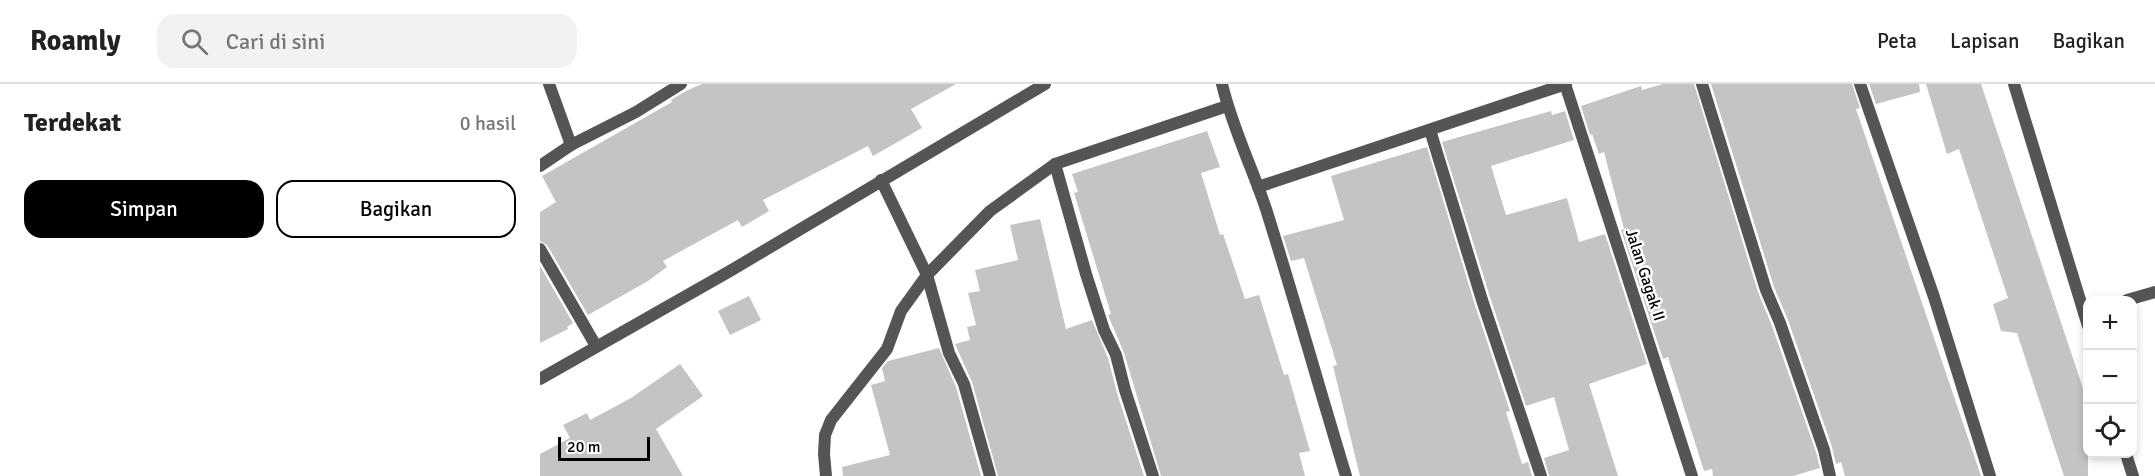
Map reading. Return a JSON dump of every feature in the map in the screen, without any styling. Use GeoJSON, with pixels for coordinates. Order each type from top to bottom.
{"type":"FeatureCollection","features":[{"type":"Feature","properties":{"kind":"street"},"geometry":{"type":"LineString","coordinates":[[549,84],[571,145]]}},
{"type":"Feature","properties":{"kind":"street"},"geometry":{"type":"LineString","coordinates":[[540,165],[571,145],[636,112],[681,84]]}},
{"type":"Feature","properties":{"kind":"street"},"geometry":{"type":"LineString","coordinates":[[540,379],[730,271],[1045,84]]}},
{"type":"Feature","properties":{"kind":"street"},"geometry":{"type":"LineString","coordinates":[[1222,84],[1227,106],[1258,187],[1305,333],[1321,396],[1346,476]]}},
{"type":"Feature","properties":{"kind":"street"},"geometry":{"type":"LineString","coordinates":[[1258,187],[1565,84]]}},
{"type":"Feature","properties":{"kind":"street","name":"Jalan Gagak II"},"geometry":{"type":"LineString","coordinates":[[1565,84],[1692,476]]}},
{"type":"Feature","properties":{"kind":"street"},"geometry":{"type":"LineString","coordinates":[[1702,84],[1766,290],[1780,323],[1824,450],[1830,476]]}},
{"type":"Feature","properties":{"kind":"street"},"geometry":{"type":"LineString","coordinates":[[1860,84],[1934,297],[1990,476]]}},
{"type":"Feature","properties":{"kind":"street"},"geometry":{"type":"LineString","coordinates":[[2014,84],[2083,303]]}},
{"type":"Feature","properties":{"kind":"street"},"geometry":{"type":"LineString","coordinates":[[826,476],[824,445],[831,420],[887,349],[900,311],[927,276],[990,211],[1055,164],[1227,106]]}},
{"type":"Feature","properties":{"kind":"street"},"geometry":{"type":"LineString","coordinates":[[1430,130],[1486,311],[1541,476]]}},
{"type":"Feature","properties":{"kind":"street"},"geometry":{"type":"LineString","coordinates":[[1055,164],[1086,274],[1104,330],[1116,355],[1153,476]]}},
{"type":"Feature","properties":{"kind":"street"},"geometry":{"type":"LineString","coordinates":[[881,180],[927,276],[949,353],[964,384],[990,476]]}},
{"type":"Feature","properties":{"kind":"street"},"geometry":{"type":"LineString","coordinates":[[540,249],[596,346]]}},
{"type":"Feature","properties":{"kind":"street"},"geometry":{"type":"LineString","coordinates":[[2137,297],[2155,292]]}},
{"type":"Feature","properties":{"kind":"street"},"geometry":{"type":"LineString","coordinates":[[2128,458],[2133,476]]}},
{"type":"Feature","properties":{"kind":"building"},"geometry":{"type":"Polygon","coordinates":[[[702,84],[956,84],[911,109],[922,128],[873,156],[868,146],[763,200],[769,211],[742,227],[738,220],[663,261],[667,267],[648,281],[588,315],[547,245],[540,241],[540,212],[556,202],[542,176],[672,102],[671,100],[686,91],[702,84]]]}},
{"type":"Feature","properties":{"kind":"building"},"geometry":{"type":"Polygon","coordinates":[[[1663,84],[1694,84],[1758,292],[1772,326],[1820,468],[1793,476],[1713,476],[1712,469],[1704,471],[1668,357],[1663,359],[1621,230],[1624,229],[1604,152],[1599,154],[1581,106],[1641,86],[1642,90],[1663,84]]]}},
{"type":"Feature","properties":{"kind":"building"},"geometry":{"type":"Polygon","coordinates":[[[1711,84],[1852,84],[1860,108],[1856,109],[1981,476],[1845,476],[1841,462],[1836,464],[1788,320],[1774,287],[1711,84]]]}},
{"type":"Feature","properties":{"kind":"building"},"geometry":{"type":"Polygon","coordinates":[[[1869,84],[1919,84],[1920,92],[1876,104],[1869,84]]]}},
{"type":"Feature","properties":{"kind":"building"},"geometry":{"type":"Polygon","coordinates":[[[1926,84],[1981,84],[2083,388],[2083,458],[2088,458],[2088,476],[2064,476],[2017,333],[2001,331],[1993,304],[2008,298],[1959,149],[1947,154],[1926,84]]]}},
{"type":"Feature","properties":{"kind":"building"},"geometry":{"type":"Polygon","coordinates":[[[1551,111],[1552,115],[1565,111],[1574,140],[1491,166],[1506,215],[1567,198],[1579,242],[1605,234],[1647,364],[1589,384],[1618,476],[1549,476],[1544,458],[1569,450],[1554,397],[1526,406],[1442,142],[1551,111]]]}},
{"type":"Feature","properties":{"kind":"building"},"geometry":{"type":"Polygon","coordinates":[[[1207,131],[1220,167],[1201,173],[1220,235],[1223,234],[1245,299],[1259,295],[1284,375],[1288,374],[1310,451],[1299,453],[1305,476],[1161,476],[1124,353],[1108,315],[1111,314],[1074,193],[1078,192],[1072,174],[1207,131]]]}},
{"type":"Feature","properties":{"kind":"building"},"geometry":{"type":"Polygon","coordinates":[[[1427,147],[1510,411],[1506,412],[1522,464],[1528,462],[1532,476],[1360,476],[1333,366],[1337,365],[1304,258],[1291,261],[1283,236],[1344,220],[1331,176],[1427,147]]]}},
{"type":"Feature","properties":{"kind":"building"},"geometry":{"type":"Polygon","coordinates":[[[1040,219],[1066,329],[1092,320],[1108,358],[1144,476],[998,476],[972,382],[955,344],[970,340],[967,327],[976,325],[968,293],[980,291],[975,270],[1018,260],[1010,225],[1040,219]]]}},
{"type":"Feature","properties":{"kind":"building"},"geometry":{"type":"Polygon","coordinates":[[[540,266],[573,323],[567,327],[568,329],[540,343],[540,266]]]}},
{"type":"Feature","properties":{"kind":"building"},"geometry":{"type":"Polygon","coordinates":[[[749,296],[761,320],[730,335],[718,311],[749,296]]]}},
{"type":"Feature","properties":{"kind":"building"},"geometry":{"type":"Polygon","coordinates":[[[939,348],[956,387],[981,476],[843,476],[842,467],[890,455],[871,385],[885,381],[882,368],[888,361],[939,348]]]}},
{"type":"Feature","properties":{"kind":"building"},"geometry":{"type":"Polygon","coordinates":[[[680,364],[703,396],[656,429],[683,476],[540,476],[540,454],[570,438],[563,425],[587,413],[590,420],[631,398],[680,364]]]}}]}
